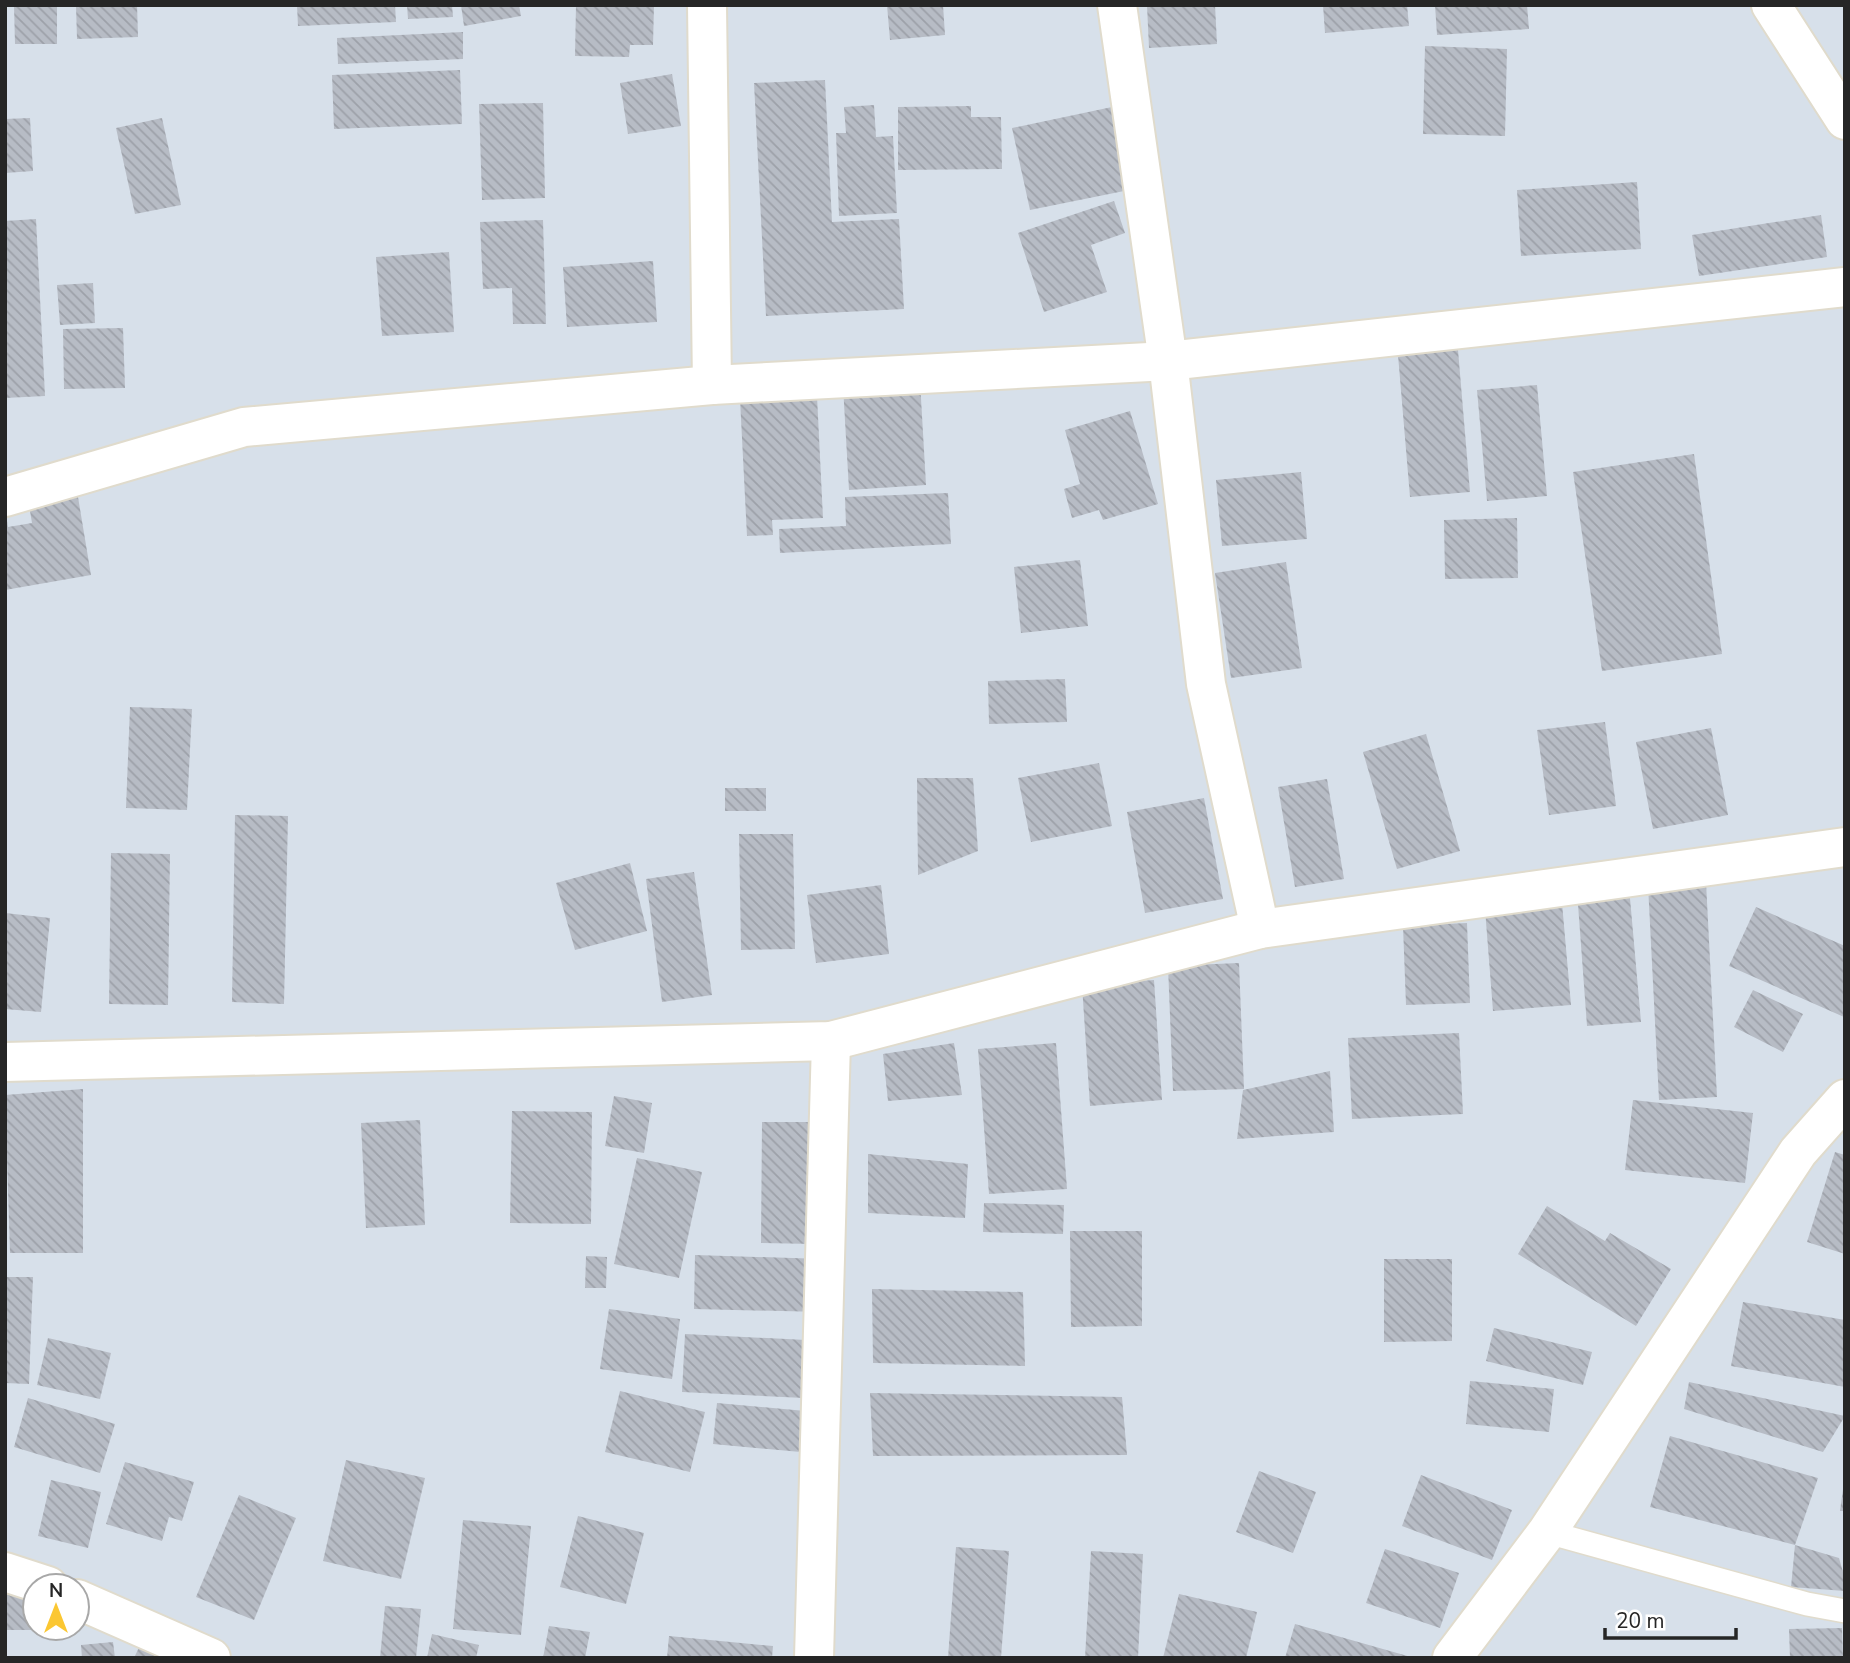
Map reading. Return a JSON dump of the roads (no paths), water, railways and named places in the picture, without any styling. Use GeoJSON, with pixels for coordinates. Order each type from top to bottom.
{"type":"FeatureCollection","features":[{"type":"Feature","properties":{"kind":"street"},"geometry":{"type":"LineString","coordinates":[[707,5],[712,385]]}},
{"type":"Feature","properties":{"kind":"street"},"geometry":{"type":"LineString","coordinates":[[1117,5],[1168,361],[1206,684],[1260,929]]}},
{"type":"Feature","properties":{"kind":"street"},"geometry":{"type":"LineString","coordinates":[[1771,5],[1845,120]]}},
{"type":"Feature","properties":{"kind":"street"},"geometry":{"type":"LineString","coordinates":[[5,497],[244,427],[712,385],[1168,361],[1845,287]]}},
{"type":"Feature","properties":{"kind":"street"},"geometry":{"type":"LineString","coordinates":[[5,1062],[831,1041],[1260,929],[1845,847]]}},
{"type":"Feature","properties":{"kind":"street"},"geometry":{"type":"LineString","coordinates":[[814,1658],[831,1041]]}},
{"type":"Feature","properties":{"kind":"street"},"geometry":{"type":"LineString","coordinates":[[1452,1658],[1547,1532],[1798,1152],[1845,1099]]}},
{"type":"Feature","properties":{"kind":"street"},"geometry":{"type":"LineString","coordinates":[[91,1605],[211,1658]]}},
{"type":"Feature","properties":{"kind":"lane"},"geometry":{"type":"LineString","coordinates":[[1547,1532],[1807,1604],[1845,1611]]}}]}
